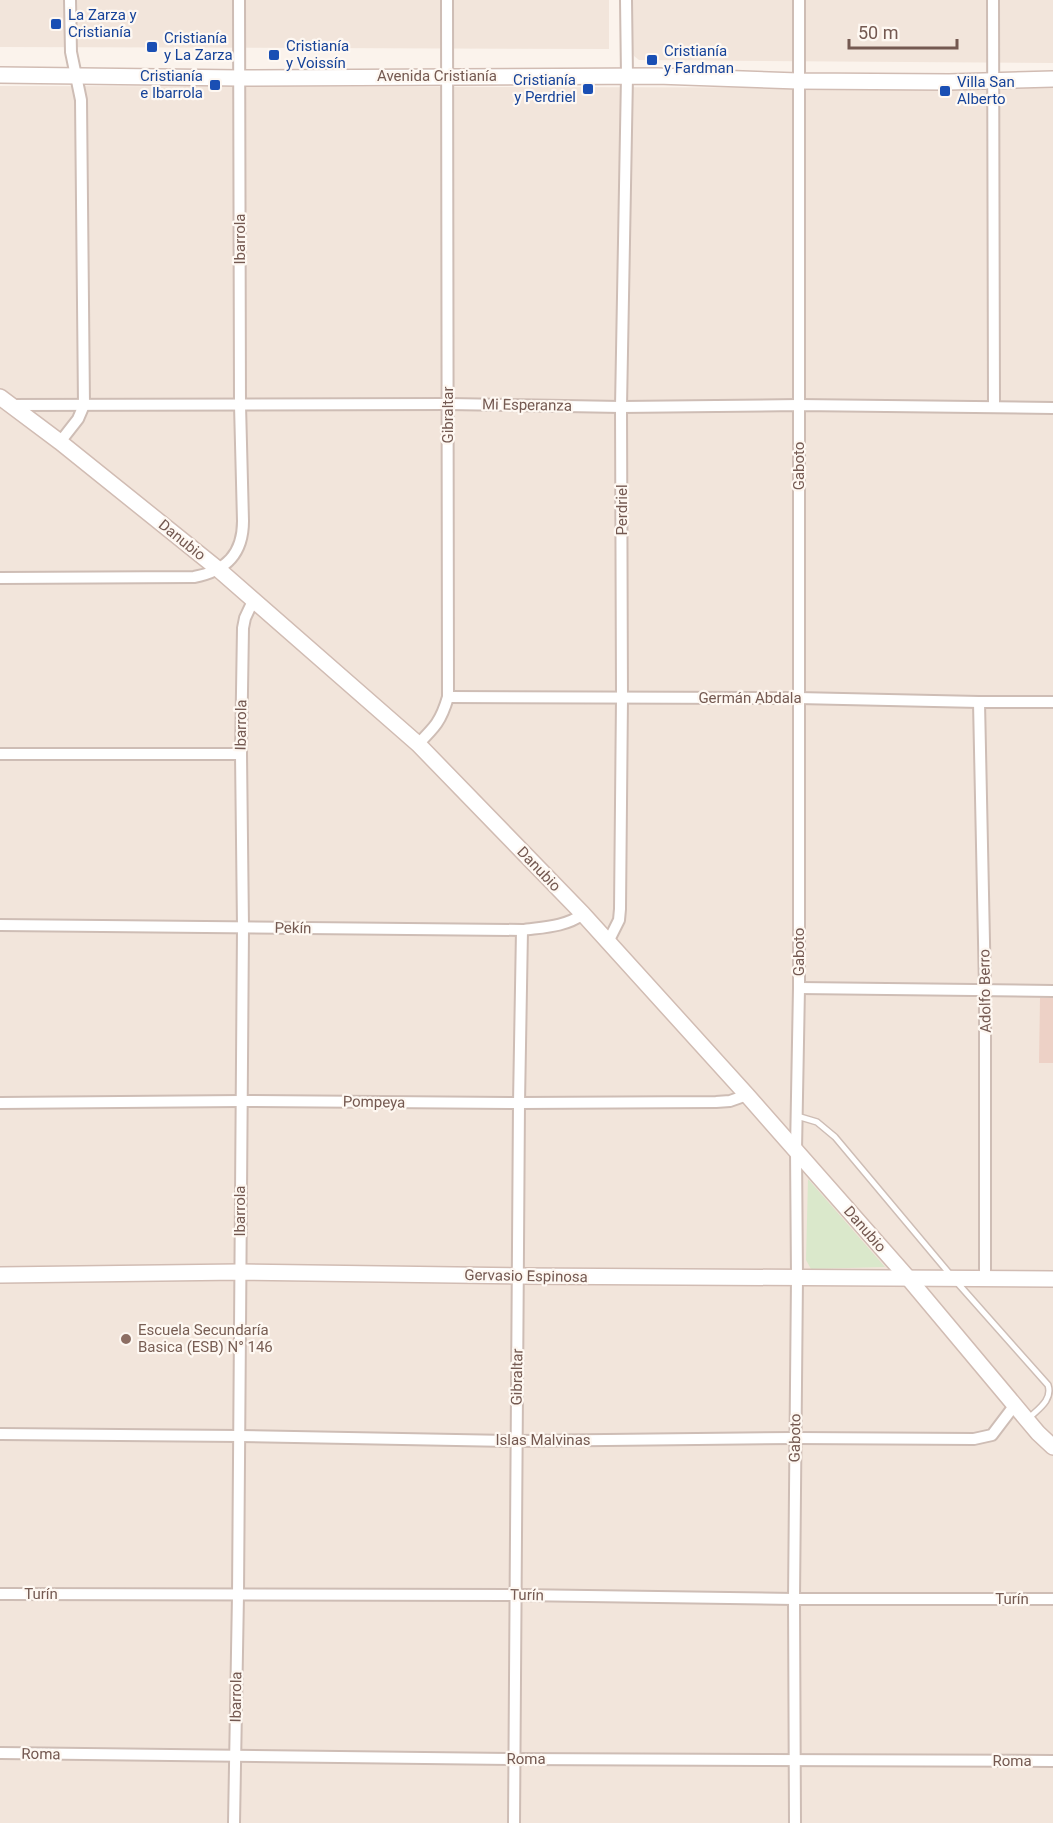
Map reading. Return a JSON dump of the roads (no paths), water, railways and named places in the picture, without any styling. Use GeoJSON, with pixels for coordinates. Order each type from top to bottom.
{"type":"FeatureCollection","features":[{"type":"Feature","properties":{"kind":"street"},"geometry":{"type":"LineString","coordinates":[[60,442],[78,419],[84,405],[81,100],[70,52],[70,0]]}},
{"type":"Feature","properties":{"kind":"street","name":"Ibarrola"},"geometry":{"type":"LineString","coordinates":[[218,569],[232,559],[243,535],[240,405],[239,0]]}},
{"type":"Feature","properties":{"kind":"street","name":"Gibraltar"},"geometry":{"type":"LineString","coordinates":[[418,744],[436,726],[443,715],[448,697],[447,0]]}},
{"type":"Feature","properties":{"kind":"street","name":"Perdriel"},"geometry":{"type":"LineString","coordinates":[[608,942],[619,920],[622,698],[621,407],[627,76],[626,0]]}},
{"type":"Feature","properties":{"kind":"street","name":"Gaboto"},"geometry":{"type":"LineString","coordinates":[[795,1823],[796,1150],[799,988],[799,0]]}},
{"type":"Feature","properties":{"kind":"street"},"geometry":{"type":"LineString","coordinates":[[993,0],[994,407]]}},
{"type":"Feature","properties":{"kind":"street","name":"Avenida Cristianía"},"geometry":{"type":"LineString","coordinates":[[0,75],[240,78],[627,76],[798,81],[949,82],[1053,79]]}},
{"type":"Feature","properties":{"kind":"street","name":"Mi Esperanza"},"geometry":{"type":"LineString","coordinates":[[4,402],[84,405],[448,404],[621,407],[799,405],[1053,408]]}},
{"type":"Feature","properties":{"kind":"street","name":"Danubio"},"geometry":{"type":"LineString","coordinates":[[4,402],[60,442],[218,569],[418,744],[583,914],[747,1095],[909,1279],[1014,1406]]}},
{"type":"Feature","properties":{"kind":"street"},"geometry":{"type":"LineString","coordinates":[[0,579],[194,577],[218,569]]}},
{"type":"Feature","properties":{"kind":"street","name":"Ibarrola"},"geometry":{"type":"LineString","coordinates":[[234,1823],[243,927],[241,754],[243,628],[253,601]]}},
{"type":"Feature","properties":{"kind":"street","name":"Germán Abdala"},"geometry":{"type":"LineString","coordinates":[[448,697],[798,698],[1053,702]]}},
{"type":"Feature","properties":{"kind":"street","name":"Adolfo Berro"},"geometry":{"type":"LineString","coordinates":[[979,702],[985,989],[985,1279]]}},
{"type":"Feature","properties":{"kind":"street"},"geometry":{"type":"LineString","coordinates":[[0,754],[241,754]]}},
{"type":"Feature","properties":{"kind":"street","name":"Pekín"},"geometry":{"type":"LineString","coordinates":[[0,925],[522,930],[564,925],[583,914]]}},
{"type":"Feature","properties":{"kind":"street","name":"Gibraltar"},"geometry":{"type":"LineString","coordinates":[[514,1823],[522,930]]}},
{"type":"Feature","properties":{"kind":"street"},"geometry":{"type":"LineString","coordinates":[[799,988],[1053,991]]}},
{"type":"Feature","properties":{"kind":"street","name":"Pompeya"},"geometry":{"type":"LineString","coordinates":[[0,1103],[716,1102],[730,1101],[747,1095]]}},
{"type":"Feature","properties":{"kind":"street","name":"Gervasio Espinosa"},"geometry":{"type":"LineString","coordinates":[[0,1275],[240,1272],[1053,1279]]}},
{"type":"Feature","properties":{"kind":"street"},"geometry":{"type":"LineString","coordinates":[[1014,1406],[1053,1447]]}},
{"type":"Feature","properties":{"kind":"street","name":"Islas Malvinas"},"geometry":{"type":"LineString","coordinates":[[0,1434],[516,1441],[974,1439],[992,1435],[1014,1406]]}},
{"type":"Feature","properties":{"kind":"street","name":"Turín"},"geometry":{"type":"LineString","coordinates":[[0,1594],[1053,1599]]}},
{"type":"Feature","properties":{"kind":"street","name":"Roma"},"geometry":{"type":"LineString","coordinates":[[0,1753],[514,1759],[1053,1761]]}},
{"type":"Feature","properties":{"kind":"lane"},"geometry":{"type":"LineString","coordinates":[[797,1116],[817,1122],[835,1137],[954,1279],[1048,1385],[1050,1392],[1048,1398],[1027,1421]]}},
{"type":"Feature","properties":{"kind":"place","name":"La Zarza y Cristianía"},"geometry":{"type":"Point","coordinates":[56,24]}},
{"type":"Feature","properties":{"kind":"place","name":"Cristianía y La Zarza"},"geometry":{"type":"Point","coordinates":[152,47]}},
{"type":"Feature","properties":{"kind":"place","name":"Cristianía y Voissín"},"geometry":{"type":"Point","coordinates":[274,55]}},
{"type":"Feature","properties":{"kind":"place","name":"Cristianía y Fardman"},"geometry":{"type":"Point","coordinates":[652,60]}},
{"type":"Feature","properties":{"kind":"place","name":"Cristianía e Ibarrola"},"geometry":{"type":"Point","coordinates":[215,85]}},
{"type":"Feature","properties":{"kind":"place","name":"Cristianía y Perdriel"},"geometry":{"type":"Point","coordinates":[588,89]}},
{"type":"Feature","properties":{"kind":"place","name":"Villa San Alberto"},"geometry":{"type":"Point","coordinates":[945,91]}},
{"type":"Feature","properties":{"kind":"place","name":"Escuela Secundaría Basica (ESB) N° 146"},"geometry":{"type":"Point","coordinates":[126,1339]}}]}
